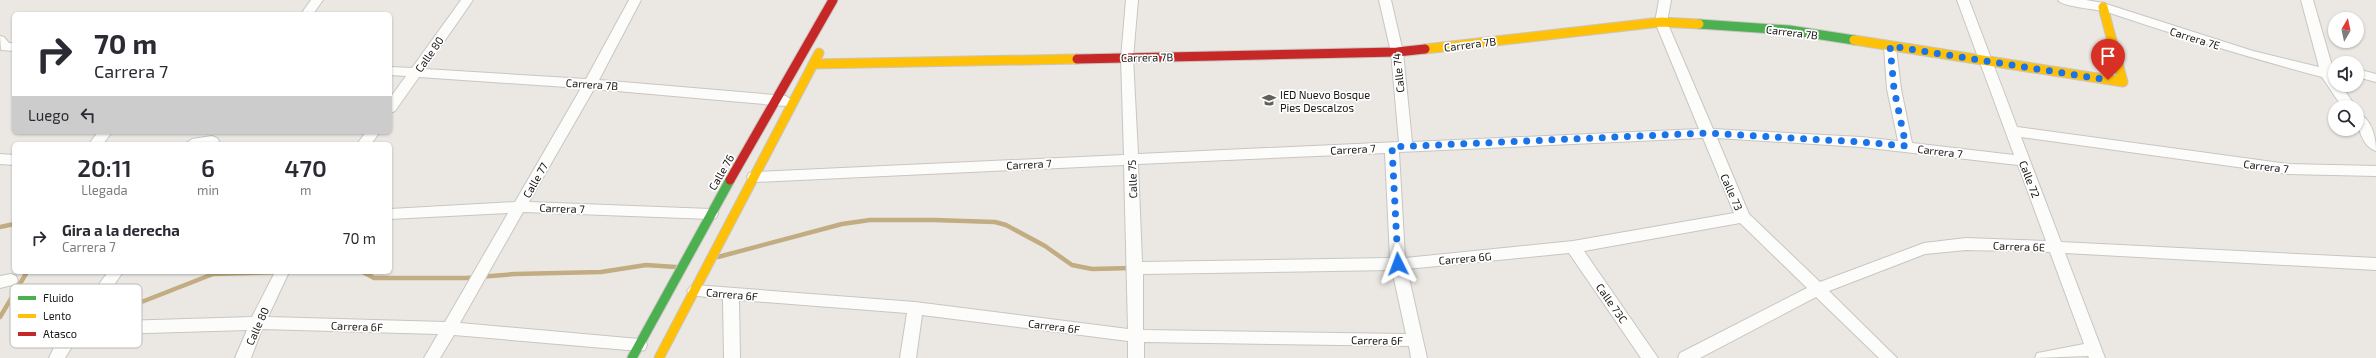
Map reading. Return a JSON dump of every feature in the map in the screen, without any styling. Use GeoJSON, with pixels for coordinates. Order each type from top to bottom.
{"type":"FeatureCollection","features":[{"type":"Feature","properties":{"kind":"street"},"geometry":{"type":"LineString","coordinates":[[308,12],[317,0]]}},
{"type":"Feature","properties":{"kind":"street","name":"Calle 80"},"geometry":{"type":"LineString","coordinates":[[392,105],[467,0]]}},
{"type":"Feature","properties":{"kind":"street","name":"Calle 77"},"geometry":{"type":"LineString","coordinates":[[432,358],[590,84],[635,0]]}},
{"type":"Feature","properties":{"kind":"street","name":"Calle 76"},"geometry":{"type":"LineString","coordinates":[[636,352],[711,214],[833,0]]}},
{"type":"Feature","properties":{"kind":"street","name":"Calle 75"},"geometry":{"type":"LineString","coordinates":[[1132,0],[1127,58],[1136,268],[1136,358]]}},
{"type":"Feature","properties":{"kind":"street","name":"Calle 74"},"geometry":{"type":"LineString","coordinates":[[1385,0],[1397,52],[1399,147],[1398,264],[1419,358]]}},
{"type":"Feature","properties":{"kind":"street"},"geometry":{"type":"LineString","coordinates":[[1661,22],[1665,0]]}},
{"type":"Feature","properties":{"kind":"street","name":"Calle 72"},"geometry":{"type":"LineString","coordinates":[[1963,0],[2014,131],[2023,161],[2057,247],[2095,353]]}},
{"type":"Feature","properties":{"kind":"street","name":"Carrera 7E"},"geometry":{"type":"LineString","coordinates":[[2064,0],[2102,7],[2250,54],[2328,69]]}},
{"type":"Feature","properties":{"kind":"street"},"geometry":{"type":"LineString","coordinates":[[2307,0],[2328,69]]}},
{"type":"Feature","properties":{"kind":"street","name":"Carrera 7B"},"geometry":{"type":"LineString","coordinates":[[813,64],[1397,52],[1661,22],[1789,30],[2122,82],[2102,7]]}},
{"type":"Feature","properties":{"kind":"street","name":"Calle 73"},"geometry":{"type":"LineString","coordinates":[[1661,22],[1706,133],[1743,216],[1816,290],[1889,358]]}},
{"type":"Feature","properties":{"kind":"street"},"geometry":{"type":"LineString","coordinates":[[659,358],[823,45]]}},
{"type":"Feature","properties":{"kind":"street"},"geometry":{"type":"LineString","coordinates":[[1890,46],[1894,89],[1906,146]]}},
{"type":"Feature","properties":{"kind":"street","name":"Carrera 7B"},"geometry":{"type":"LineString","coordinates":[[392,71],[590,84],[794,102]]}},
{"type":"Feature","properties":{"kind":"street"},"geometry":{"type":"LineString","coordinates":[[2364,75],[2376,78]]}},
{"type":"Feature","properties":{"kind":"street"},"geometry":{"type":"LineString","coordinates":[[2364,128],[2376,146]]}},
{"type":"Feature","properties":{"kind":"street","name":"Carrera 7"},"geometry":{"type":"LineString","coordinates":[[2014,131],[2288,169],[2376,171]]}},
{"type":"Feature","properties":{"kind":"street","name":"Carrera 7"},"geometry":{"type":"LineString","coordinates":[[754,178],[1706,133],[1861,142],[1906,146],[2023,161]]}},
{"type":"Feature","properties":{"kind":"street"},"geometry":{"type":"LineString","coordinates":[[200,142],[213,139]]}},
{"type":"Feature","properties":{"kind":"street"},"geometry":{"type":"LineString","coordinates":[[0,159],[12,160]]}},
{"type":"Feature","properties":{"kind":"street","name":"Carrera 7"},"geometry":{"type":"LineString","coordinates":[[392,214],[519,207],[711,214]]}},
{"type":"Feature","properties":{"kind":"street","name":"Carrera 6G"},"geometry":{"type":"LineString","coordinates":[[1136,268],[1398,264],[1574,247],[1743,216]]}},
{"type":"Feature","properties":{"kind":"street","name":"Carrera 6E"},"geometry":{"type":"LineString","coordinates":[[1686,358],[1816,290],[1924,249],[1966,244],[2057,247],[2376,264]]}},
{"type":"Feature","properties":{"kind":"street","name":"Calle 73C"},"geometry":{"type":"LineString","coordinates":[[1574,247],[1650,358]]}},
{"type":"Feature","properties":{"kind":"street"},"geometry":{"type":"LineString","coordinates":[[107,284],[115,274]]}},
{"type":"Feature","properties":{"kind":"street","name":"Calle 80"},"geometry":{"type":"LineString","coordinates":[[242,358],[281,274]]}},
{"type":"Feature","properties":{"kind":"street","name":"Carrera 6F"},"geometry":{"type":"LineString","coordinates":[[695,291],[731,295],[915,308],[1136,336],[1414,340]]}},
{"type":"Feature","properties":{"kind":"street"},"geometry":{"type":"LineString","coordinates":[[731,295],[732,358]]}},
{"type":"Feature","properties":{"kind":"street"},"geometry":{"type":"LineString","coordinates":[[908,358],[915,308]]}},
{"type":"Feature","properties":{"kind":"street","name":"Carrera 6F"},"geometry":{"type":"LineString","coordinates":[[142,327],[257,323],[450,328],[636,352]]}},
{"type":"Feature","properties":{"kind":"street"},"geometry":{"type":"LineString","coordinates":[[57,358],[63,348]]}},
{"type":"Feature","properties":{"kind":"street"},"geometry":{"type":"LineString","coordinates":[[2043,358],[2095,353]]}},
{"type":"Feature","properties":{"kind":"waterway"},"geometry":{"type":"LineString","coordinates":[[718,257],[842,224],[870,220],[934,220],[995,222],[1006,225],[1045,246],[1072,265],[1092,269],[1132,268]]}},
{"type":"Feature","properties":{"kind":"waterway"},"geometry":{"type":"LineString","coordinates":[[0,227],[12,224]]}},
{"type":"Feature","properties":{"kind":"waterway"},"geometry":{"type":"LineString","coordinates":[[367,274],[374,278],[466,278],[515,274],[601,272],[646,265],[676,267]]}},
{"type":"Feature","properties":{"kind":"waterway"},"geometry":{"type":"LineString","coordinates":[[20,284],[26,274]]}},
{"type":"Feature","properties":{"kind":"waterway"},"geometry":{"type":"LineString","coordinates":[[142,301],[213,274]]}},
{"type":"Feature","properties":{"kind":"waterway"},"geometry":{"type":"LineString","coordinates":[[0,317],[10,300]]}},
{"type":"Feature","properties":{"kind":"traffic: fast"},"geometry":{"type":"LineString","coordinates":[[1699,24],[1789,30],[1854,40]]}},
{"type":"Feature","properties":{"kind":"traffic: fast"},"geometry":{"type":"LineString","coordinates":[[632,358],[730,180]]}},
{"type":"Feature","properties":{"kind":"traffic: slow"},"geometry":{"type":"LineString","coordinates":[[1854,40],[2123,82],[2103,7]]}},
{"type":"Feature","properties":{"kind":"traffic: slow"},"geometry":{"type":"LineString","coordinates":[[1425,49],[1661,22],[1699,24]]}},
{"type":"Feature","properties":{"kind":"traffic: slow"},"geometry":{"type":"LineString","coordinates":[[659,358],[819,53]]}},
{"type":"Feature","properties":{"kind":"traffic: slow"},"geometry":{"type":"LineString","coordinates":[[813,64],[1077,59]]}},
{"type":"Feature","properties":{"kind":"traffic: jam"},"geometry":{"type":"LineString","coordinates":[[730,180],[833,0]]}},
{"type":"Feature","properties":{"kind":"traffic: jam"},"geometry":{"type":"LineString","coordinates":[[1077,59],[1397,52],[1425,49]]}},
{"type":"Feature","properties":{"kind":"place","name":"IED Nuevo Bosque Pies Descalzos"},"geometry":{"type":"Point","coordinates":[1269,100]}},
{"type":"Feature","properties":{"kind":"route"},"geometry":{"type":"LineString","coordinates":[[1398,264],[1392,147],[1706,133],[1906,146],[1894,89],[1890,46],[2108,80]]}}]}
